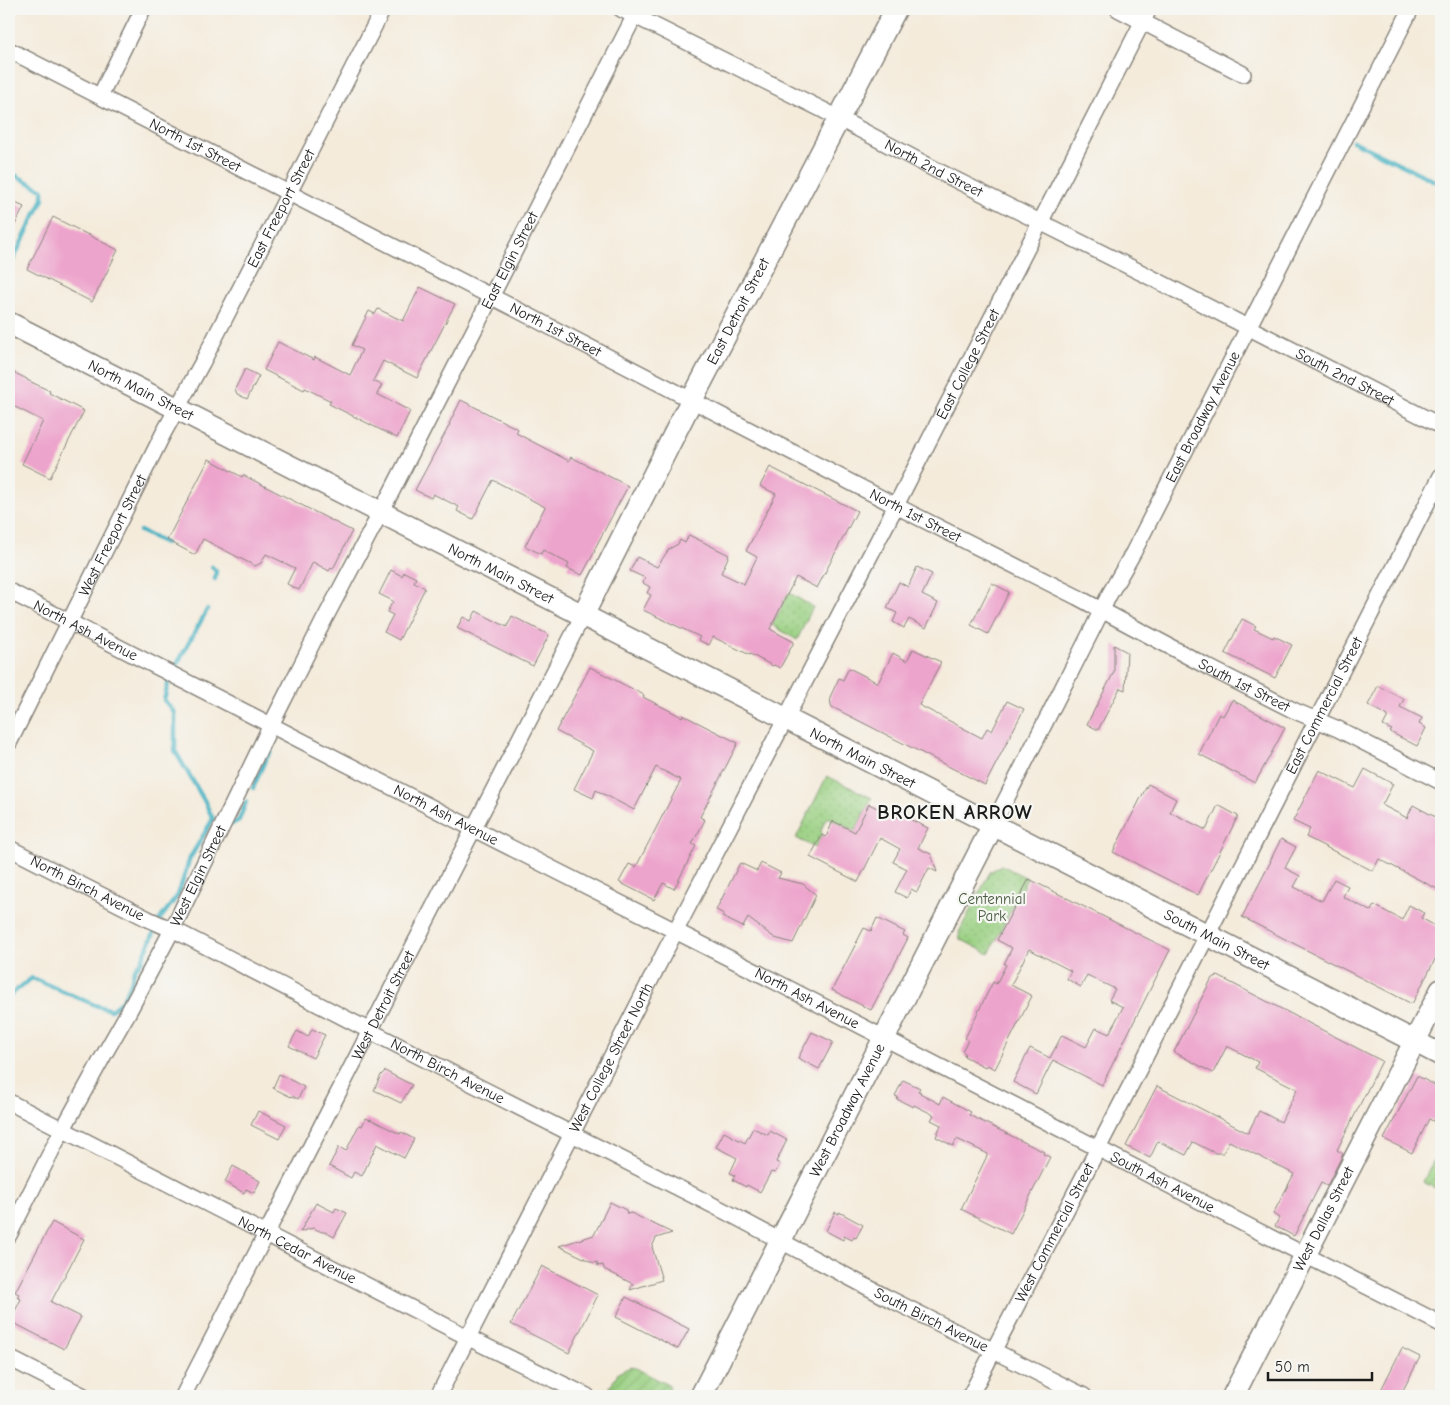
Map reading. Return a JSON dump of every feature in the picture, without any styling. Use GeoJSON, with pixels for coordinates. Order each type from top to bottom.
{"type":"FeatureCollection","features":[{"type":"Feature","properties":{"kind":"street"},"geometry":{"type":"LineString","coordinates":[[100,96],[143,9]]}},
{"type":"Feature","properties":{"kind":"street","name":"East Freeport Street"},"geometry":{"type":"LineString","coordinates":[[177,408],[202,363],[382,9]]}},
{"type":"Feature","properties":{"kind":"street","name":"East Detroit Street"},"geometry":{"type":"LineString","coordinates":[[583,615],[692,400],[896,9]]}},
{"type":"Feature","properties":{"kind":"street"},"geometry":{"type":"LineString","coordinates":[[1118,9],[1146,15],[1243,74]]}},
{"type":"Feature","properties":{"kind":"street","name":"East Broadway Avenue"},"geometry":{"type":"LineString","coordinates":[[993,825],[1411,9]]}},
{"type":"Feature","properties":{"kind":"street","name":"North 2nd Street"},"geometry":{"type":"LineString","coordinates":[[631,11],[938,171],[1248,328]]}},
{"type":"Feature","properties":{"kind":"street","name":"East Elgin Street"},"geometry":{"type":"LineString","coordinates":[[381,512],[492,296],[631,11]]}},
{"type":"Feature","properties":{"kind":"street","name":"East College Street"},"geometry":{"type":"LineString","coordinates":[[786,719],[1146,15]]}},
{"type":"Feature","properties":{"kind":"street","name":"North 1st Street"},"geometry":{"type":"LineString","coordinates":[[9,50],[1102,610]]}},
{"type":"Feature","properties":{"kind":"street","name":"North Main Street"},"geometry":{"type":"LineString","coordinates":[[9,323],[993,825]]}},
{"type":"Feature","properties":{"kind":"street","name":"South 2nd Street"},"geometry":{"type":"LineString","coordinates":[[1248,328],[1441,426]]}},
{"type":"Feature","properties":{"kind":"street","name":"West Freeport Street"},"geometry":{"type":"LineString","coordinates":[[9,743],[177,408]]}},
{"type":"Feature","properties":{"kind":"street","name":"East Commercial Street"},"geometry":{"type":"LineString","coordinates":[[1206,935],[1441,476]]}},
{"type":"Feature","properties":{"kind":"street","name":"West Elgin Street"},"geometry":{"type":"LineString","coordinates":[[9,1235],[63,1129],[129,1011],[168,928],[381,512]]}},
{"type":"Feature","properties":{"kind":"street","name":"North Ash Avenue"},"geometry":{"type":"LineString","coordinates":[[9,591],[884,1038]]}},
{"type":"Feature","properties":{"kind":"street","name":"South 1st Street"},"geometry":{"type":"LineString","coordinates":[[1102,610],[1208,667],[1293,710],[1338,729],[1441,782]]}},
{"type":"Feature","properties":{"kind":"street","name":"West Detroit Street"},"geometry":{"type":"LineString","coordinates":[[183,1396],[583,615]]}},
{"type":"Feature","properties":{"kind":"street","name":"West College Street North"},"geometry":{"type":"LineString","coordinates":[[438,1396],[786,719]]}},
{"type":"Feature","properties":{"kind":"street","name":"South Main Street"},"geometry":{"type":"LineString","coordinates":[[993,825],[1441,1055]]}},
{"type":"Feature","properties":{"kind":"street","name":"West Broadway Avenue"},"geometry":{"type":"LineString","coordinates":[[701,1396],[993,825]]}},
{"type":"Feature","properties":{"kind":"street","name":"North Birch Avenue"},"geometry":{"type":"LineString","coordinates":[[9,848],[781,1241]]}},
{"type":"Feature","properties":{"kind":"street","name":"West Commercial Street"},"geometry":{"type":"LineString","coordinates":[[970,1396],[1206,935]]}},
{"type":"Feature","properties":{"kind":"street","name":"West Dallas Street"},"geometry":{"type":"LineString","coordinates":[[1233,1396],[1441,990]]}},
{"type":"Feature","properties":{"kind":"street","name":"South Ash Avenue"},"geometry":{"type":"LineString","coordinates":[[884,1038],[1441,1324]]}},
{"type":"Feature","properties":{"kind":"street","name":"North Cedar Avenue"},"geometry":{"type":"LineString","coordinates":[[9,1102],[587,1396]]}},
{"type":"Feature","properties":{"kind":"street","name":"South Birch Avenue"},"geometry":{"type":"LineString","coordinates":[[781,1241],[1084,1396]]}},
{"type":"Feature","properties":{"kind":"street"},"geometry":{"type":"LineString","coordinates":[[9,1358],[84,1396]]}},
{"type":"Feature","properties":{"kind":"green space"},"geometry":{"type":"Polygon","coordinates":[[[788,592],[813,607],[797,640],[772,625],[788,592]]]}},
{"type":"Feature","properties":{"kind":"green space"},"geometry":{"type":"Polygon","coordinates":[[[827,776],[872,798],[855,831],[827,817],[821,830],[822,835],[815,848],[796,838],[827,776]]]}},
{"type":"Feature","properties":{"kind":"green space","name":"Centennial Park"},"geometry":{"type":"Polygon","coordinates":[[[1001,865],[1027,878],[989,954],[960,939],[959,932],[990,872],[1001,865]]]}},
{"type":"Feature","properties":{"kind":"green space"},"geometry":{"type":"Polygon","coordinates":[[[1441,1145],[1441,1191],[1423,1182],[1441,1145]]]}},
{"type":"Feature","properties":{"kind":"green space"},"geometry":{"type":"Polygon","coordinates":[[[632,1366],[670,1386],[665,1396],[624,1396],[609,1389],[618,1373],[632,1366]]]}},
{"type":"Feature","properties":{"kind":"building"},"geometry":{"type":"Polygon","coordinates":[[[9,200],[24,207],[9,237],[9,200]]]}},
{"type":"Feature","properties":{"kind":"building"},"geometry":{"type":"Polygon","coordinates":[[[53,217],[118,250],[92,302],[27,269],[53,217]]]}},
{"type":"Feature","properties":{"kind":"building"},"geometry":{"type":"Polygon","coordinates":[[[420,287],[455,304],[417,378],[383,361],[373,381],[382,385],[377,394],[410,411],[397,438],[329,404],[331,401],[264,370],[278,342],[314,360],[315,357],[350,375],[362,350],[352,345],[369,311],[375,314],[378,309],[403,321],[420,287]]]}},
{"type":"Feature","properties":{"kind":"building"},"geometry":{"type":"Polygon","coordinates":[[[245,369],[259,376],[247,399],[237,394],[235,389],[245,369]]]}},
{"type":"Feature","properties":{"kind":"building"},"geometry":{"type":"Polygon","coordinates":[[[9,370],[84,411],[50,478],[22,464],[43,421],[9,404],[9,370]]]}},
{"type":"Feature","properties":{"kind":"building"},"geometry":{"type":"Polygon","coordinates":[[[461,400],[518,429],[516,433],[569,461],[571,457],[628,486],[582,575],[567,568],[569,564],[543,550],[541,554],[525,546],[545,507],[493,480],[473,519],[457,511],[459,507],[433,494],[431,498],[415,490],[461,400]]]}},
{"type":"Feature","properties":{"kind":"building"},"geometry":{"type":"Polygon","coordinates":[[[209,459],[352,531],[333,569],[331,568],[329,571],[313,562],[299,590],[287,584],[295,568],[266,554],[261,563],[255,566],[203,539],[195,555],[167,540],[209,459]]]}},
{"type":"Feature","properties":{"kind":"building"},"geometry":{"type":"Polygon","coordinates":[[[770,467],[857,511],[817,588],[796,577],[770,629],[794,642],[780,668],[713,637],[709,645],[698,640],[700,637],[643,610],[651,595],[647,593],[650,587],[643,583],[645,578],[630,571],[637,557],[657,567],[669,549],[678,544],[680,540],[685,543],[689,535],[729,555],[721,573],[744,584],[757,557],[746,551],[776,494],[760,486],[770,467]]]}},
{"type":"Feature","properties":{"kind":"building"},"geometry":{"type":"Polygon","coordinates":[[[917,567],[932,574],[922,595],[938,603],[926,628],[909,619],[904,628],[893,622],[897,613],[887,608],[899,582],[908,587],[917,567]]]}},
{"type":"Feature","properties":{"kind":"building"},"geometry":{"type":"Polygon","coordinates":[[[391,570],[402,576],[404,572],[416,578],[414,582],[425,588],[399,640],[384,632],[393,615],[387,612],[393,601],[379,594],[391,570]]]}},
{"type":"Feature","properties":{"kind":"building"},"geometry":{"type":"Polygon","coordinates":[[[992,583],[1009,592],[988,634],[971,625],[992,583]]]}},
{"type":"Feature","properties":{"kind":"building"},"geometry":{"type":"Polygon","coordinates":[[[476,611],[507,627],[512,616],[549,635],[533,666],[457,628],[463,617],[471,621],[476,611]]]}},
{"type":"Feature","properties":{"kind":"building"},"geometry":{"type":"Polygon","coordinates":[[[1242,619],[1256,626],[1254,629],[1292,645],[1275,678],[1225,653],[1242,619]]]}},
{"type":"Feature","properties":{"kind":"building"},"geometry":{"type":"Polygon","coordinates":[[[1114,645],[1127,652],[1125,690],[1120,688],[1098,730],[1087,724],[1114,672],[1114,645]]]}},
{"type":"Feature","properties":{"kind":"building"},"geometry":{"type":"Polygon","coordinates":[[[913,649],[941,662],[919,705],[982,738],[987,728],[992,731],[1007,701],[1024,709],[985,785],[832,707],[830,697],[839,678],[843,680],[849,668],[878,683],[893,653],[907,661],[913,649]]]}},
{"type":"Feature","properties":{"kind":"building"},"geometry":{"type":"Polygon","coordinates":[[[590,667],[644,695],[643,697],[738,743],[700,817],[705,820],[692,844],[696,846],[674,889],[663,883],[654,900],[619,882],[629,864],[636,867],[681,780],[656,767],[634,810],[596,790],[593,798],[574,789],[593,751],[556,731],[590,667]]]}},
{"type":"Feature","properties":{"kind":"building"},"geometry":{"type":"Polygon","coordinates":[[[1378,686],[1404,699],[1400,707],[1422,718],[1419,724],[1426,728],[1417,746],[1390,732],[1392,730],[1383,726],[1388,716],[1368,705],[1378,686]]]}},
{"type":"Feature","properties":{"kind":"building"},"geometry":{"type":"Polygon","coordinates":[[[1232,700],[1285,728],[1255,783],[1199,754],[1219,714],[1223,716],[1232,700]]]}},
{"type":"Feature","properties":{"kind":"building"},"geometry":{"type":"Polygon","coordinates":[[[1365,769],[1393,784],[1382,805],[1407,818],[1413,805],[1441,820],[1441,891],[1379,859],[1373,871],[1306,837],[1310,829],[1293,821],[1319,770],[1355,788],[1365,769]]]}},
{"type":"Feature","properties":{"kind":"building"},"geometry":{"type":"Polygon","coordinates":[[[1148,784],[1176,799],[1170,812],[1206,830],[1218,805],[1238,816],[1198,895],[1113,852],[1148,784]]]}},
{"type":"Feature","properties":{"kind":"building"},"geometry":{"type":"Polygon","coordinates":[[[869,804],[897,818],[899,814],[928,828],[918,848],[931,854],[937,872],[929,868],[917,892],[911,889],[907,898],[895,892],[907,869],[893,862],[900,849],[880,838],[858,882],[810,857],[822,835],[826,837],[833,821],[855,832],[869,804]]]}},
{"type":"Feature","properties":{"kind":"building"},"geometry":{"type":"Polygon","coordinates":[[[1281,839],[1296,847],[1285,868],[1300,876],[1294,887],[1322,901],[1334,879],[1348,886],[1343,897],[1371,911],[1374,905],[1402,920],[1409,905],[1424,913],[1421,918],[1441,929],[1441,948],[1412,1004],[1242,917],[1281,839]]]}},
{"type":"Feature","properties":{"kind":"building"},"geometry":{"type":"Polygon","coordinates":[[[740,863],[757,871],[761,863],[781,873],[778,878],[803,884],[816,895],[793,943],[775,938],[748,918],[743,927],[722,917],[724,914],[716,910],[740,863]]]}},
{"type":"Feature","properties":{"kind":"building"},"geometry":{"type":"Polygon","coordinates":[[[1029,879],[1170,950],[1102,1085],[1053,1060],[1036,1094],[1013,1082],[1030,1048],[1050,1058],[1062,1035],[1086,1047],[1096,1028],[1109,1034],[1123,1007],[1109,1000],[1115,989],[1087,975],[1081,987],[1067,979],[1071,971],[1029,949],[1011,985],[1032,996],[995,1069],[987,1065],[985,1067],[964,1056],[965,1053],[962,1051],[968,1040],[965,1038],[993,982],[996,984],[1006,965],[1004,964],[1012,948],[997,940],[1029,879]]]}},
{"type":"Feature","properties":{"kind":"building"},"geometry":{"type":"Polygon","coordinates":[[[877,918],[905,932],[903,935],[908,938],[871,1010],[832,990],[864,928],[871,931],[877,918]]]}},
{"type":"Feature","properties":{"kind":"building"},"geometry":{"type":"Polygon","coordinates":[[[1218,976],[1382,1061],[1337,1150],[1343,1154],[1327,1186],[1321,1183],[1294,1236],[1275,1226],[1279,1218],[1273,1214],[1294,1174],[1229,1141],[1223,1153],[1215,1153],[1193,1142],[1186,1155],[1158,1141],[1150,1158],[1126,1146],[1157,1086],[1248,1133],[1259,1111],[1281,1122],[1297,1089],[1255,1068],[1258,1062],[1227,1046],[1213,1073],[1174,1052],[1212,978],[1218,976]]]}},
{"type":"Feature","properties":{"kind":"building"},"geometry":{"type":"Polygon","coordinates":[[[312,1029],[325,1035],[313,1058],[289,1046],[297,1031],[308,1037],[312,1029]]]}},
{"type":"Feature","properties":{"kind":"building"},"geometry":{"type":"Polygon","coordinates":[[[812,1032],[833,1042],[819,1069],[798,1058],[812,1032]]]}},
{"type":"Feature","properties":{"kind":"building"},"geometry":{"type":"Polygon","coordinates":[[[385,1071],[412,1085],[401,1103],[374,1090],[385,1071]]]}},
{"type":"Feature","properties":{"kind":"building"},"geometry":{"type":"Polygon","coordinates":[[[279,1074],[304,1087],[298,1099],[273,1088],[279,1074]]]}},
{"type":"Feature","properties":{"kind":"building"},"geometry":{"type":"Polygon","coordinates":[[[1417,1076],[1441,1088],[1441,1125],[1429,1119],[1412,1153],[1384,1139],[1417,1076]]]}},
{"type":"Feature","properties":{"kind":"building"},"geometry":{"type":"Polygon","coordinates":[[[903,1080],[920,1088],[918,1091],[920,1093],[940,1104],[943,1097],[971,1112],[969,1115],[1044,1152],[1043,1154],[1050,1157],[1011,1234],[961,1209],[988,1154],[957,1139],[953,1146],[936,1137],[941,1125],[931,1120],[934,1115],[914,1105],[913,1107],[897,1099],[898,1097],[895,1096],[903,1080]]]}},
{"type":"Feature","properties":{"kind":"building"},"geometry":{"type":"Polygon","coordinates":[[[258,1111],[286,1125],[279,1139],[251,1125],[258,1111]]]}},
{"type":"Feature","properties":{"kind":"building"},"geometry":{"type":"Polygon","coordinates":[[[366,1118],[414,1139],[404,1158],[377,1144],[362,1176],[354,1172],[351,1178],[329,1166],[339,1147],[346,1151],[359,1125],[362,1126],[366,1118]]]}},
{"type":"Feature","properties":{"kind":"building"},"geometry":{"type":"Polygon","coordinates":[[[753,1128],[768,1135],[770,1131],[787,1140],[776,1162],[780,1164],[775,1173],[771,1172],[760,1192],[733,1180],[735,1175],[730,1173],[737,1158],[716,1147],[724,1132],[745,1143],[753,1128]]]}},
{"type":"Feature","properties":{"kind":"building"},"geometry":{"type":"Polygon","coordinates":[[[233,1166],[260,1181],[254,1193],[246,1189],[244,1193],[225,1182],[233,1166]]]}},
{"type":"Feature","properties":{"kind":"building"},"geometry":{"type":"Polygon","coordinates":[[[610,1202],[626,1210],[627,1214],[631,1213],[672,1233],[656,1238],[652,1247],[662,1280],[630,1290],[633,1284],[604,1269],[603,1265],[598,1266],[597,1262],[594,1263],[559,1246],[594,1235],[610,1202]]]}},
{"type":"Feature","properties":{"kind":"building"},"geometry":{"type":"Polygon","coordinates":[[[316,1203],[334,1212],[336,1208],[347,1213],[334,1237],[313,1228],[300,1232],[316,1203]]]}},
{"type":"Feature","properties":{"kind":"building"},"geometry":{"type":"Polygon","coordinates":[[[835,1212],[839,1214],[839,1212],[863,1225],[856,1238],[854,1237],[852,1240],[844,1236],[843,1240],[826,1231],[835,1212]]]}},
{"type":"Feature","properties":{"kind":"building"},"geometry":{"type":"Polygon","coordinates":[[[52,1222],[84,1239],[51,1302],[81,1317],[64,1349],[10,1321],[21,1299],[17,1297],[19,1294],[15,1292],[52,1222]]]}},
{"type":"Feature","properties":{"kind":"building"},"geometry":{"type":"Polygon","coordinates":[[[542,1266],[598,1295],[569,1353],[511,1324],[542,1266]]]}},
{"type":"Feature","properties":{"kind":"building"},"geometry":{"type":"Polygon","coordinates":[[[626,1297],[689,1329],[678,1349],[616,1317],[626,1297]]]}},
{"type":"Feature","properties":{"kind":"building"},"geometry":{"type":"Polygon","coordinates":[[[1402,1348],[1420,1357],[1400,1396],[1394,1396],[1381,1390],[1402,1348]]]}},
{"type":"Feature","properties":{"kind":"waterway"},"geometry":{"type":"LineString","coordinates":[[1353,141],[1441,184]]}},
{"type":"Feature","properties":{"kind":"waterway"},"geometry":{"type":"LineString","coordinates":[[9,172],[43,190],[43,199],[9,268]]}},
{"type":"Feature","properties":{"kind":"waterway"},"geometry":{"type":"LineString","coordinates":[[140,531],[165,543]]}},
{"type":"Feature","properties":{"kind":"waterway"},"geometry":{"type":"LineString","coordinates":[[212,567],[216,571],[215,579]]}},
{"type":"Feature","properties":{"kind":"waterway"},"geometry":{"type":"LineString","coordinates":[[176,666],[207,610]]}},
{"type":"Feature","properties":{"kind":"waterway"},"geometry":{"type":"LineString","coordinates":[[9,996],[32,978],[111,1010],[122,1001],[131,983],[134,971],[142,960],[160,919],[178,895],[190,858],[213,819],[175,751],[175,713],[164,700],[169,680]]}},
{"type":"Feature","properties":{"kind":"waterway"},"geometry":{"type":"LineString","coordinates":[[253,788],[265,760],[271,752]]}},
{"type":"Feature","properties":{"kind":"waterway"},"geometry":{"type":"LineString","coordinates":[[232,824],[239,820],[246,802]]}},
{"type":"Feature","properties":{"kind":"district","name":"BROKEN ARROW"},"geometry":{"type":"Point","coordinates":[955,812]}}]}
